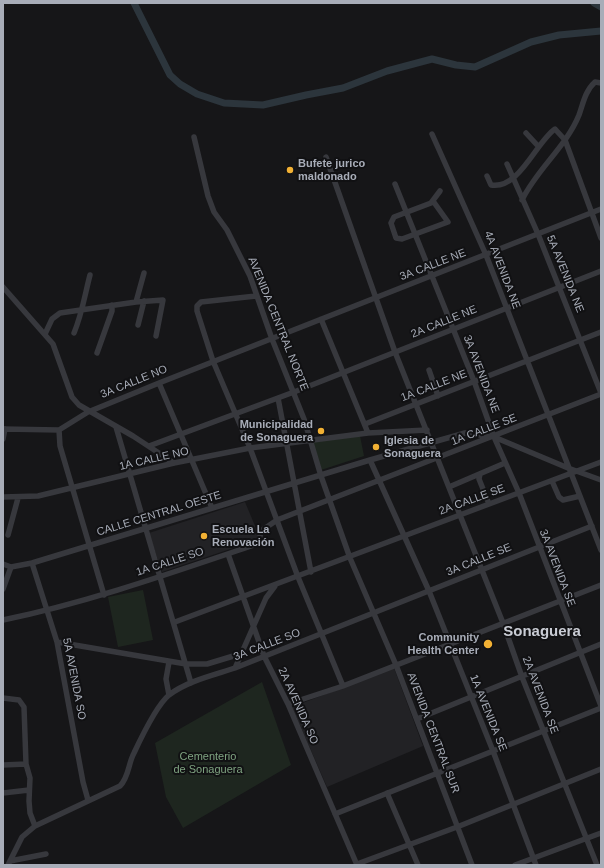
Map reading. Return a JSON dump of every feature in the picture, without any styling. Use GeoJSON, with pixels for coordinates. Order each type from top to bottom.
{"type":"FeatureCollection","features":[{"type":"Feature","properties":{"kind":"street"},"geometry":{"type":"LineString","coordinates":[[522,200],[537,174],[565,140],[578,117],[590,87],[595,82],[601,83]]}},
{"type":"Feature","properties":{"kind":"street"},"geometry":{"type":"LineString","coordinates":[[487,176],[491,185],[512,179],[538,146],[553,129],[556,129],[565,140],[601,238]]}},
{"type":"Feature","properties":{"kind":"street"},"geometry":{"type":"LineString","coordinates":[[526,133],[538,146]]}},
{"type":"Feature","properties":{"kind":"street","name":"4A AVENIDA NE"},"geometry":{"type":"LineString","coordinates":[[432,134],[486,255],[601,550]]}},
{"type":"Feature","properties":{"kind":"street","name":"AVENIDA CENTRAL NORTE"},"geometry":{"type":"LineString","coordinates":[[194,137],[208,196],[214,212],[227,230],[250,276],[256,296],[294,392],[321,476]]}},
{"type":"Feature","properties":{"kind":"street","name":"2A AVENIDA SE"},"geometry":{"type":"LineString","coordinates":[[326,157],[395,352],[432,442],[482,569],[522,677],[597,865]]}},
{"type":"Feature","properties":{"kind":"street","name":"5A AVENIDA NE"},"geometry":{"type":"LineString","coordinates":[[507,164],[512,179],[538,234],[601,394]]}},
{"type":"Feature","properties":{"kind":"street","name":"3A AVENIDA NE"},"geometry":{"type":"LineString","coordinates":[[395,184],[454,329],[494,437]]}},
{"type":"Feature","properties":{"kind":"street"},"geometry":{"type":"LineString","coordinates":[[433,200],[448,222],[400,240],[396,238],[392,220],[394,217],[431,203],[433,200],[440,191]]}},
{"type":"Feature","properties":{"kind":"street","name":"3A CALLE NE"},"geometry":{"type":"LineString","coordinates":[[272,338],[601,209]]}},
{"type":"Feature","properties":{"kind":"street","name":"2A CALLE NE"},"geometry":{"type":"LineString","coordinates":[[149,446],[294,392],[601,271]]}},
{"type":"Feature","properties":{"kind":"street"},"geometry":{"type":"LineString","coordinates":[[136,302],[144,273]]}},
{"type":"Feature","properties":{"kind":"street"},"geometry":{"type":"LineString","coordinates":[[74,333],[80,318],[90,275]]}},
{"type":"Feature","properties":{"kind":"street"},"geometry":{"type":"LineString","coordinates":[[3,287],[45,334],[57,351],[60,368],[72,397],[88,412],[116,426],[174,463]]}},
{"type":"Feature","properties":{"kind":"street"},"geometry":{"type":"LineString","coordinates":[[256,296],[201,302],[197,306],[197,311],[214,361],[250,448],[298,577],[323,634],[343,686]]}},
{"type":"Feature","properties":{"kind":"street"},"geometry":{"type":"LineString","coordinates":[[45,334],[55,316],[60,313],[112,305],[162,300],[156,336]]}},
{"type":"Feature","properties":{"kind":"street"},"geometry":{"type":"LineString","coordinates":[[138,325],[144,301]]}},
{"type":"Feature","properties":{"kind":"street"},"geometry":{"type":"LineString","coordinates":[[97,353],[112,310],[112,305]]}},
{"type":"Feature","properties":{"kind":"street"},"geometry":{"type":"LineString","coordinates":[[321,319],[368,433]]}},
{"type":"Feature","properties":{"kind":"street","name":"1A CALLE NE"},"geometry":{"type":"LineString","coordinates":[[365,424],[601,332]]}},
{"type":"Feature","properties":{"kind":"street","name":"3A CALLE NO"},"geometry":{"type":"LineString","coordinates":[[59,430],[88,412],[272,338]]}},
{"type":"Feature","properties":{"kind":"street"},"geometry":{"type":"LineString","coordinates":[[429,370],[438,396]]}},
{"type":"Feature","properties":{"kind":"street"},"geometry":{"type":"LineString","coordinates":[[159,383],[212,508]]}},
{"type":"Feature","properties":{"kind":"street","name":"1A CALLE SE"},"geometry":{"type":"LineString","coordinates":[[329,501],[601,394]]}},
{"type":"Feature","properties":{"kind":"street"},"geometry":{"type":"LineString","coordinates":[[278,398],[311,572]]}},
{"type":"Feature","properties":{"kind":"street"},"geometry":{"type":"LineString","coordinates":[[116,426],[129,474],[175,622],[191,683]]}},
{"type":"Feature","properties":{"kind":"street"},"geometry":{"type":"LineString","coordinates":[[3,439],[4,429],[59,430],[60,446],[104,595]]}},
{"type":"Feature","properties":{"kind":"street"},"geometry":{"type":"LineString","coordinates":[[310,440],[368,433],[427,430]]}},
{"type":"Feature","properties":{"kind":"street","name":"CALLE CENTRAL OESTE"},"geometry":{"type":"LineString","coordinates":[[11,567],[32,563],[90,546],[370,460],[465,433],[494,437]]}},
{"type":"Feature","properties":{"kind":"street"},"geometry":{"type":"LineString","coordinates":[[494,437],[569,471],[578,471],[601,462]]}},
{"type":"Feature","properties":{"kind":"street","name":"3A AVENIDA SE"},"geometry":{"type":"LineString","coordinates":[[494,437],[518,493],[601,707]]}},
{"type":"Feature","properties":{"kind":"street","name":"1A CALLE NO"},"geometry":{"type":"LineString","coordinates":[[3,497],[18,498],[38,496],[73,489],[174,463],[250,448],[310,440]]}},
{"type":"Feature","properties":{"kind":"street","name":"1A AVENIDA SE"},"geometry":{"type":"LineString","coordinates":[[370,460],[405,535],[450,644],[514,804],[536,865]]}},
{"type":"Feature","properties":{"kind":"street"},"geometry":{"type":"LineString","coordinates":[[449,487],[504,463]]}},
{"type":"Feature","properties":{"kind":"street","name":"2A CALLE SE"},"geometry":{"type":"LineString","coordinates":[[175,622],[350,558],[405,535],[552,481],[569,471]]}},
{"type":"Feature","properties":{"kind":"street"},"geometry":{"type":"LineString","coordinates":[[578,471],[601,480]]}},
{"type":"Feature","properties":{"kind":"street"},"geometry":{"type":"LineString","coordinates":[[480,474],[479,479],[489,504]]}},
{"type":"Feature","properties":{"kind":"street","name":"AVENIDA CENTRAL SUR"},"geometry":{"type":"LineString","coordinates":[[321,476],[350,558],[396,665],[472,865]]}},
{"type":"Feature","properties":{"kind":"street"},"geometry":{"type":"LineString","coordinates":[[552,481],[559,496],[563,500],[580,496]]}},
{"type":"Feature","properties":{"kind":"street"},"geometry":{"type":"LineString","coordinates":[[8,535],[18,498]]}},
{"type":"Feature","properties":{"kind":"street","name":"1A CALLE SO"},"geometry":{"type":"LineString","coordinates":[[3,620],[104,595],[254,545],[259,541],[261,530],[277,520],[329,501]]}},
{"type":"Feature","properties":{"kind":"street","name":"3A CALLE SE"},"geometry":{"type":"LineString","coordinates":[[373,613],[592,526]]}},
{"type":"Feature","properties":{"kind":"street","name":"2A AVENIDA SO"},"geometry":{"type":"LineString","coordinates":[[228,554],[264,656],[288,704],[357,865]]}},
{"type":"Feature","properties":{"kind":"street","name":"5A AVENIDA SO"},"geometry":{"type":"LineString","coordinates":[[32,563],[57,642],[83,782],[88,800]]}},
{"type":"Feature","properties":{"kind":"street"},"geometry":{"type":"LineString","coordinates":[[3,564],[11,567],[3,589]]}},
{"type":"Feature","properties":{"kind":"street"},"geometry":{"type":"LineString","coordinates":[[288,704],[343,686],[601,585]]}},
{"type":"Feature","properties":{"kind":"street"},"geometry":{"type":"LineString","coordinates":[[235,668],[266,598],[275,586]]}},
{"type":"Feature","properties":{"kind":"street","name":"3A CALLE SO"},"geometry":{"type":"LineString","coordinates":[[169,695],[191,683],[235,668],[373,613]]}},
{"type":"Feature","properties":{"kind":"street"},"geometry":{"type":"LineString","coordinates":[[57,642],[186,664],[207,664],[240,654]]}},
{"type":"Feature","properties":{"kind":"street"},"geometry":{"type":"LineString","coordinates":[[417,719],[601,644]]}},
{"type":"Feature","properties":{"kind":"street"},"geometry":{"type":"LineString","coordinates":[[9,863],[22,836],[35,826],[120,786],[124,781],[128,763],[142,736],[169,695],[166,679],[169,662]]}},
{"type":"Feature","properties":{"kind":"street"},"geometry":{"type":"LineString","coordinates":[[3,698],[19,700],[23,704],[26,764],[30,778],[30,813],[35,826]]}},
{"type":"Feature","properties":{"kind":"street"},"geometry":{"type":"LineString","coordinates":[[335,814],[601,707]]}},
{"type":"Feature","properties":{"kind":"street"},"geometry":{"type":"LineString","coordinates":[[3,765],[26,764]]}},
{"type":"Feature","properties":{"kind":"street"},"geometry":{"type":"LineString","coordinates":[[357,865],[458,827],[601,769]]}},
{"type":"Feature","properties":{"kind":"street"},"geometry":{"type":"LineString","coordinates":[[3,793],[29,790]]}},
{"type":"Feature","properties":{"kind":"street"},"geometry":{"type":"LineString","coordinates":[[387,793],[418,865]]}},
{"type":"Feature","properties":{"kind":"street"},"geometry":{"type":"LineString","coordinates":[[515,865],[601,833]]}},
{"type":"Feature","properties":{"kind":"street"},"geometry":{"type":"LineString","coordinates":[[9,863],[46,854]]}},
{"type":"Feature","properties":{"kind":"shaded area","name":"Escuela La Renovación"},"geometry":{"type":"Polygon","coordinates":[[[245,502],[258,533],[257,538],[251,542],[162,572],[149,533],[245,502]]]}},
{"type":"Feature","properties":{"kind":"shaded area"},"geometry":{"type":"Polygon","coordinates":[[[394,668],[423,746],[327,787],[292,707],[394,668]]]}},
{"type":"Feature","properties":{"kind":"green space"},"geometry":{"type":"Polygon","coordinates":[[[360,436],[364,456],[321,470],[313,442],[360,436]]]}},
{"type":"Feature","properties":{"kind":"green space"},"geometry":{"type":"Polygon","coordinates":[[[143,590],[153,640],[118,647],[108,597],[143,590]]]}},
{"type":"Feature","properties":{"kind":"green space","name":"Cementerio de Sonaguera"},"geometry":{"type":"Polygon","coordinates":[[[262,682],[291,765],[183,828],[166,797],[155,743],[262,682]]]}},
{"type":"Feature","properties":{"kind":"waterway"},"geometry":{"type":"LineString","coordinates":[[134,3],[170,75],[180,84],[197,94],[224,103],[263,105],[343,88],[387,71],[432,59],[456,65],[475,67],[531,42],[559,35],[601,31]]}},
{"type":"Feature","properties":{"kind":"waterway"},"geometry":{"type":"LineString","coordinates":[[594,3],[601,7]]}},
{"type":"Feature","properties":{"kind":"place","name":"Bufete jurico maldonado"},"geometry":{"type":"Point","coordinates":[290,170]}},
{"type":"Feature","properties":{"kind":"place","name":"Municipalidad de Sonaguera"},"geometry":{"type":"Point","coordinates":[321,431]}},
{"type":"Feature","properties":{"kind":"place","name":"Iglesia de Sonaguera"},"geometry":{"type":"Point","coordinates":[376,447]}},
{"type":"Feature","properties":{"kind":"place","name":"Escuela La Renovación"},"geometry":{"type":"Point","coordinates":[204,536]}},
{"type":"Feature","properties":{"kind":"place","name":"Community Health Center"},"geometry":{"type":"Point","coordinates":[488,644]}},
{"type":"Feature","properties":{"kind":"district","name":"Sonaguera"},"geometry":{"type":"Point","coordinates":[542,632]}}]}
